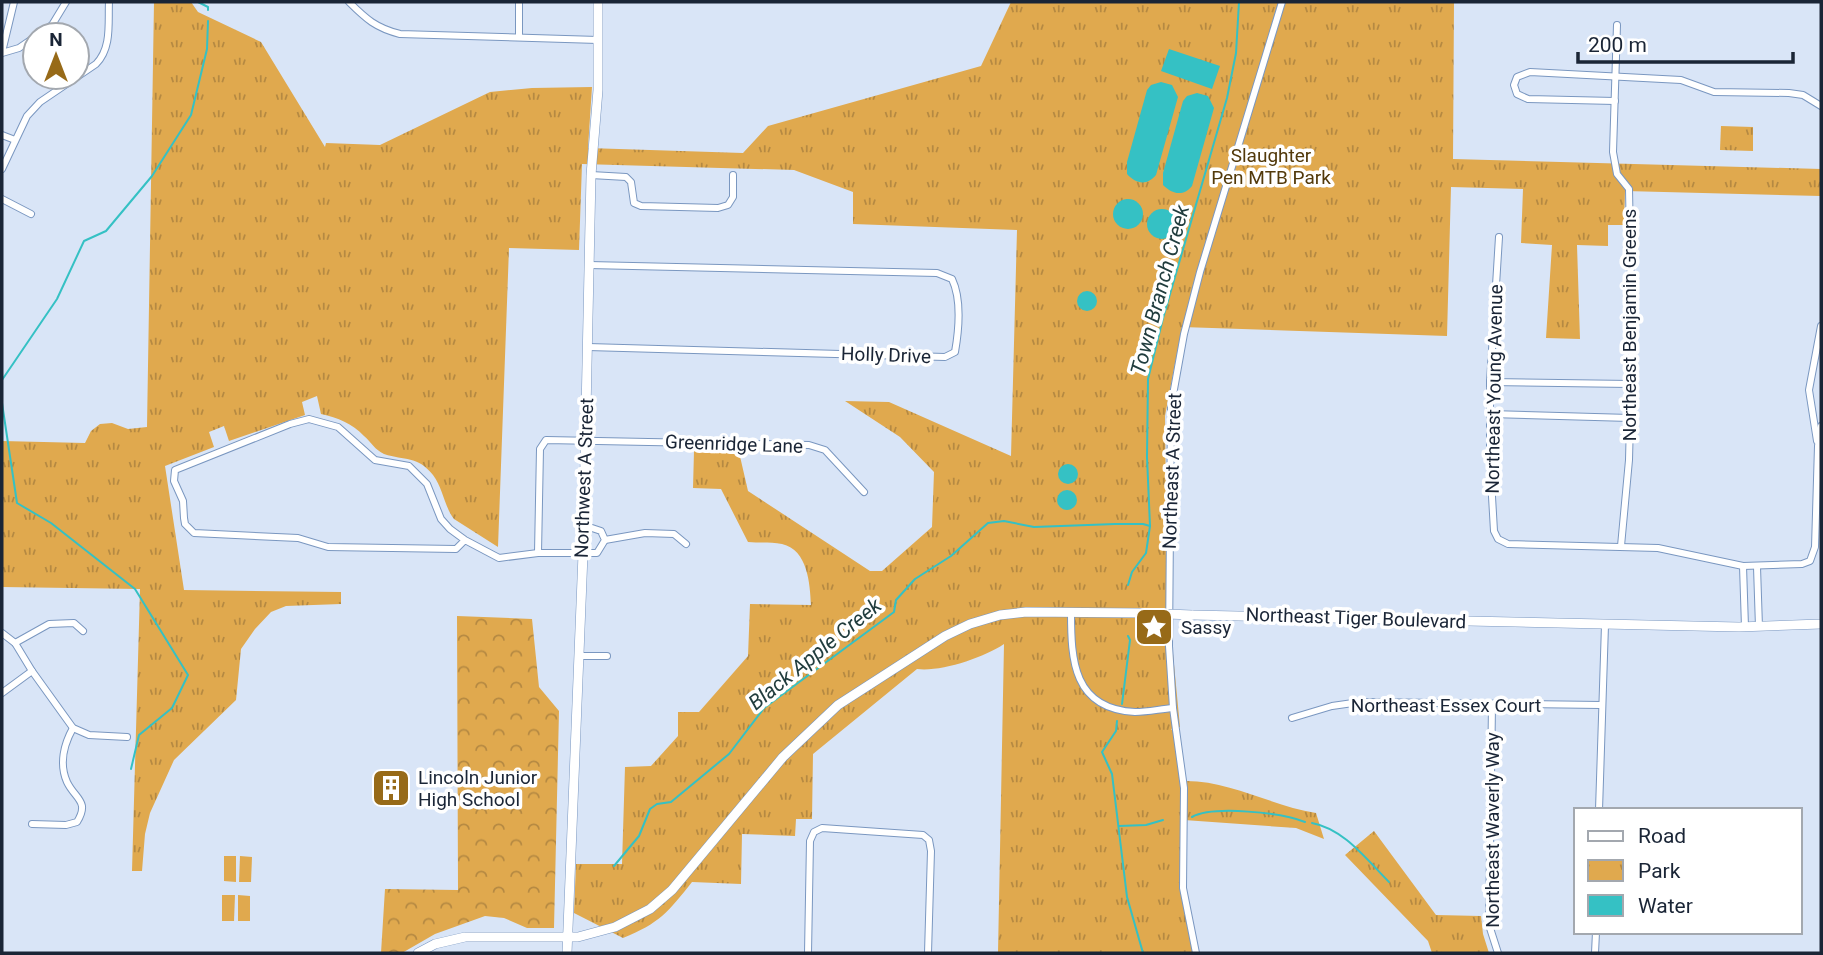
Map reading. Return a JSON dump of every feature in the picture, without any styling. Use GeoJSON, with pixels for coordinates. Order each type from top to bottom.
{"type":"FeatureCollection","features":[{"type":"Feature","properties":{"kind":"street"},"geometry":{"type":"LineString","coordinates":[[14,2],[2,52],[21,47]]}},
{"type":"Feature","properties":{"kind":"street"},"geometry":{"type":"LineString","coordinates":[[54,21],[66,2]]}},
{"type":"Feature","properties":{"kind":"street"},"geometry":{"type":"LineString","coordinates":[[2,169],[27,116],[40,102],[104,57],[109,2]]}},
{"type":"Feature","properties":{"kind":"street"},"geometry":{"type":"LineString","coordinates":[[349,2],[382,30],[400,34],[598,40]]}},
{"type":"Feature","properties":{"kind":"street"},"geometry":{"type":"LineString","coordinates":[[519,2],[519,37]]}},
{"type":"Feature","properties":{"kind":"street","name":"Northwest A Street"},"geometry":{"type":"LineString","coordinates":[[567,953],[583,554],[591,175],[597,90],[598,2]]}},
{"type":"Feature","properties":{"kind":"street","name":"Northeast A Street"},"geometry":{"type":"LineString","coordinates":[[1196,953],[1183,888],[1184,788],[1173,708],[1169,646],[1171,406],[1184,334],[1200,272],[1282,2]]}},
{"type":"Feature","properties":{"kind":"street","name":"Northeast Benjamin Greens"},"geometry":{"type":"LineString","coordinates":[[1617,25],[1615,167],[1629,189],[1632,342],[1629,460],[1621,546]]}},
{"type":"Feature","properties":{"kind":"street"},"geometry":{"type":"LineString","coordinates":[[1615,101],[1528,99],[1517,94],[1514,85],[1517,77],[1530,72],[1681,80],[1714,92],[1789,93],[1803,96],[1821,106]]}},
{"type":"Feature","properties":{"kind":"street"},"geometry":{"type":"LineString","coordinates":[[2,135],[15,140]]}},
{"type":"Feature","properties":{"kind":"street"},"geometry":{"type":"LineString","coordinates":[[591,175],[626,177],[631,182],[634,203],[641,206],[718,208],[728,205],[733,197],[733,174]]}},
{"type":"Feature","properties":{"kind":"street"},"geometry":{"type":"LineString","coordinates":[[2,200],[31,214]]}},
{"type":"Feature","properties":{"kind":"street","name":"Northeast Young Avenue"},"geometry":{"type":"LineString","coordinates":[[1499,237],[1490,382],[1493,522],[1498,539],[1507,544],[1621,546]]}},
{"type":"Feature","properties":{"kind":"street","name":"Holly Drive"},"geometry":{"type":"LineString","coordinates":[[588,347],[944,356],[955,352],[958,291],[952,279],[937,273],[589,265]]}},
{"type":"Feature","properties":{"kind":"street"},"geometry":{"type":"LineString","coordinates":[[1818,446],[1809,390],[1821,326]]}},
{"type":"Feature","properties":{"kind":"street"},"geometry":{"type":"LineString","coordinates":[[1490,382],[1630,384]]}},
{"type":"Feature","properties":{"kind":"street"},"geometry":{"type":"LineString","coordinates":[[1490,414],[1630,418]]}},
{"type":"Feature","properties":{"kind":"street"},"geometry":{"type":"LineString","coordinates":[[465,540],[456,549],[328,547],[298,538],[194,533],[185,524],[183,501],[174,481],[175,470],[309,419],[338,427],[375,460],[409,466],[427,484],[441,519],[465,540],[499,558],[538,553],[597,554],[605,540]]}},
{"type":"Feature","properties":{"kind":"street"},"geometry":{"type":"LineString","coordinates":[[1621,546],[1671,550],[1743,566],[1802,564],[1810,561],[1814,555],[1821,426]]}},
{"type":"Feature","properties":{"kind":"street","name":"Greenridge Lane"},"geometry":{"type":"LineString","coordinates":[[538,553],[541,445],[545,440],[809,445],[825,450],[864,492]]}},
{"type":"Feature","properties":{"kind":"street"},"geometry":{"type":"LineString","coordinates":[[583,525],[601,531],[605,540]]}},
{"type":"Feature","properties":{"kind":"street"},"geometry":{"type":"LineString","coordinates":[[605,540],[645,533],[674,534],[686,544]]}},
{"type":"Feature","properties":{"kind":"street"},"geometry":{"type":"LineString","coordinates":[[1743,566],[1745,627]]}},
{"type":"Feature","properties":{"kind":"street"},"geometry":{"type":"LineString","coordinates":[[1757,567],[1759,627]]}},
{"type":"Feature","properties":{"kind":"street"},"geometry":{"type":"LineString","coordinates":[[1071,612],[1071,653],[1075,669],[1089,693],[1112,707],[1131,712],[1173,708]]}},
{"type":"Feature","properties":{"kind":"street","name":"Northeast Tiger Boulevard"},"geometry":{"type":"LineString","coordinates":[[418,953],[435,944],[465,937],[569,938],[615,927],[650,909],[672,890],[783,757],[838,705],[945,636],[970,624],[1000,615],[1071,612],[1605,625],[1821,625]]}},
{"type":"Feature","properties":{"kind":"street"},"geometry":{"type":"LineString","coordinates":[[15,643],[49,624],[74,624],[83,631]]}},
{"type":"Feature","properties":{"kind":"street"},"geometry":{"type":"LineString","coordinates":[[1599,808],[1605,625]]}},
{"type":"Feature","properties":{"kind":"street"},"geometry":{"type":"LineString","coordinates":[[2,633],[15,643],[73,728],[89,735],[127,737]]}},
{"type":"Feature","properties":{"kind":"street"},"geometry":{"type":"LineString","coordinates":[[579,656],[607,656]]}},
{"type":"Feature","properties":{"kind":"street"},"geometry":{"type":"LineString","coordinates":[[2,693],[32,671]]}},
{"type":"Feature","properties":{"kind":"street","name":"Northeast Essex Court"},"geometry":{"type":"LineString","coordinates":[[1292,718],[1332,706],[1360,702],[1601,705]]}},
{"type":"Feature","properties":{"kind":"street","name":"Northeast Waverly Way"},"geometry":{"type":"LineString","coordinates":[[1492,705],[1489,925],[1498,953]]}},
{"type":"Feature","properties":{"kind":"street"},"geometry":{"type":"LineString","coordinates":[[32,824],[66,825],[77,822],[82,814],[82,801],[67,783],[63,765],[64,743],[73,728]]}},
{"type":"Feature","properties":{"kind":"street"},"geometry":{"type":"LineString","coordinates":[[808,953],[810,841],[814,832],[821,828],[923,835],[929,840],[928,953]]}},
{"type":"Feature","properties":{"kind":"street"},"geometry":{"type":"LineString","coordinates":[[1595,953],[1596,934]]}},
{"type":"Feature","properties":{"kind":"green space","name":"Slaughter Pen MTB Park"},"geometry":{"type":"Polygon","coordinates":[[[154,2],[191,2],[198,12],[261,42],[325,147],[326,143],[380,145],[490,92],[592,87],[588,148],[743,153],[768,126],[981,66],[1011,2],[1454,2],[1453,159],[1821,169],[1821,196],[1625,191],[1624,225],[1608,225],[1608,246],[1577,245],[1580,339],[1546,338],[1552,245],[1521,243],[1523,189],[1451,187],[1447,336],[1182,327],[1165,416],[1167,591],[1180,727],[1171,729],[1175,733],[1181,781],[1233,788],[1316,813],[1324,839],[1296,828],[1184,820],[1183,888],[1196,953],[998,953],[1004,644],[962,663],[917,669],[813,754],[812,819],[796,819],[795,836],[742,834],[741,884],[692,882],[662,916],[623,938],[574,913],[576,864],[622,864],[625,767],[651,766],[678,736],[678,712],[699,712],[748,656],[750,604],[811,605],[806,569],[791,547],[748,542],[721,489],[693,488],[694,451],[739,452],[748,491],[870,571],[882,571],[932,527],[934,472],[900,437],[845,401],[889,402],[1011,456],[1017,230],[853,224],[853,192],[794,170],[582,164],[579,250],[509,248],[498,547],[454,519],[436,480],[422,464],[384,454],[350,424],[321,414],[317,396],[302,402],[305,415],[229,441],[224,426],[209,432],[214,447],[165,466],[184,590],[341,592],[341,604],[286,606],[271,612],[255,629],[241,649],[236,700],[174,760],[150,813],[142,871],[132,871],[140,589],[2,587],[2,441],[85,443],[91,431],[100,424],[112,423],[128,429],[147,427],[154,2]]]}},
{"type":"Feature","properties":{"kind":"green space"},"geometry":{"type":"Polygon","coordinates":[[[1721,126],[1753,127],[1753,151],[1720,150],[1721,126]]]}},
{"type":"Feature","properties":{"kind":"green space"},"geometry":{"type":"Polygon","coordinates":[[[457,616],[532,619],[539,687],[559,711],[554,928],[527,928],[504,918],[485,916],[435,934],[402,953],[381,953],[385,889],[458,890],[457,616]]]}},
{"type":"Feature","properties":{"kind":"green space"},"geometry":{"type":"Polygon","coordinates":[[[1374,831],[1436,915],[1481,916],[1489,953],[1432,953],[1428,941],[1345,855],[1374,831]]]}},
{"type":"Feature","properties":{"kind":"green space"},"geometry":{"type":"Polygon","coordinates":[[[224,856],[236,856],[236,882],[224,881],[224,856]]]}},
{"type":"Feature","properties":{"kind":"green space"},"geometry":{"type":"Polygon","coordinates":[[[240,856],[252,857],[251,882],[239,882],[240,856]]]}},
{"type":"Feature","properties":{"kind":"green space"},"geometry":{"type":"Polygon","coordinates":[[[222,895],[235,895],[234,921],[222,921],[222,895]]]}},
{"type":"Feature","properties":{"kind":"green space"},"geometry":{"type":"Polygon","coordinates":[[[238,895],[250,896],[250,921],[238,921],[238,895]]]}},
{"type":"Feature","properties":{"kind":"water"},"geometry":{"type":"Polygon","coordinates":[[[1169,49],[1220,66],[1212,89],[1161,71],[1169,49]]]}},
{"type":"Feature","properties":{"kind":"water"},"geometry":{"type":"Polygon","coordinates":[[[1161,82],[1172,85],[1178,97],[1156,175],[1149,181],[1138,182],[1127,174],[1127,162],[1147,90],[1151,85],[1161,82]]]}},
{"type":"Feature","properties":{"kind":"water"},"geometry":{"type":"Polygon","coordinates":[[[1197,93],[1208,96],[1214,108],[1192,186],[1185,192],[1177,193],[1163,185],[1163,173],[1183,101],[1187,96],[1197,93]]]}},
{"type":"Feature","properties":{"kind":"water"},"geometry":{"type":"Polygon","coordinates":[[[1128,199],[1139,203],[1143,214],[1139,225],[1128,229],[1117,225],[1113,214],[1117,203],[1128,199]]]}},
{"type":"Feature","properties":{"kind":"water"},"geometry":{"type":"Polygon","coordinates":[[[1162,209],[1173,213],[1177,224],[1173,235],[1162,239],[1151,235],[1147,224],[1151,213],[1162,209]]]}},
{"type":"Feature","properties":{"kind":"water"},"geometry":{"type":"Polygon","coordinates":[[[1087,291],[1094,294],[1097,301],[1094,308],[1087,311],[1080,308],[1077,301],[1080,294],[1087,291]]]}},
{"type":"Feature","properties":{"kind":"water"},"geometry":{"type":"Polygon","coordinates":[[[1068,464],[1075,467],[1078,474],[1075,481],[1068,484],[1061,481],[1058,474],[1061,467],[1068,464]]]}},
{"type":"Feature","properties":{"kind":"water"},"geometry":{"type":"Polygon","coordinates":[[[1067,490],[1074,493],[1077,500],[1074,507],[1067,510],[1060,507],[1057,500],[1060,493],[1067,490]]]}},
{"type":"Feature","properties":{"kind":"waterway"},"geometry":{"type":"LineString","coordinates":[[198,2],[208,7],[208,10]]}},
{"type":"Feature","properties":{"kind":"waterway","name":"Town Branch Creek"},"geometry":{"type":"LineString","coordinates":[[1128,585],[1132,572],[1146,553],[1150,526],[1148,379],[1227,98],[1236,53],[1239,2]]}},
{"type":"Feature","properties":{"kind":"waterway"},"geometry":{"type":"LineString","coordinates":[[2,380],[57,299],[84,241],[106,231],[152,176],[191,115],[207,49],[208,21]]}},
{"type":"Feature","properties":{"kind":"waterway"},"geometry":{"type":"LineString","coordinates":[[2,403],[17,503],[51,523],[135,589],[188,675],[172,708],[139,735],[131,769]]}},
{"type":"Feature","properties":{"kind":"waterway","name":"Black Apple Creek"},"geometry":{"type":"LineString","coordinates":[[614,866],[639,836],[650,809],[657,804],[671,802],[729,754],[764,708],[894,612],[896,600],[915,579],[951,556],[988,523],[1004,521],[1034,527],[1115,524],[1150,526]]}},
{"type":"Feature","properties":{"kind":"waterway","name":"Town Branch Creek"},"geometry":{"type":"LineString","coordinates":[[1122,704],[1130,640],[1128,636]]}},
{"type":"Feature","properties":{"kind":"waterway","name":"Town Branch Creek"},"geometry":{"type":"LineString","coordinates":[[1117,721],[1116,731],[1102,752],[1112,774],[1127,897],[1143,953]]}},
{"type":"Feature","properties":{"kind":"waterway"},"geometry":{"type":"LineString","coordinates":[[1192,817],[1202,813],[1231,811],[1281,816],[1305,822]]}},
{"type":"Feature","properties":{"kind":"waterway"},"geometry":{"type":"LineString","coordinates":[[1119,826],[1146,825],[1163,820]]}},
{"type":"Feature","properties":{"kind":"waterway"},"geometry":{"type":"LineString","coordinates":[[1312,823],[1324,826],[1344,838],[1389,882]]}},
{"type":"Feature","properties":{"kind":"place","name":"Sassy"},"geometry":{"type":"Point","coordinates":[1154,627]}},
{"type":"Feature","properties":{"kind":"place","name":"Lincoln Junior High School"},"geometry":{"type":"Point","coordinates":[391,788]}}]}
